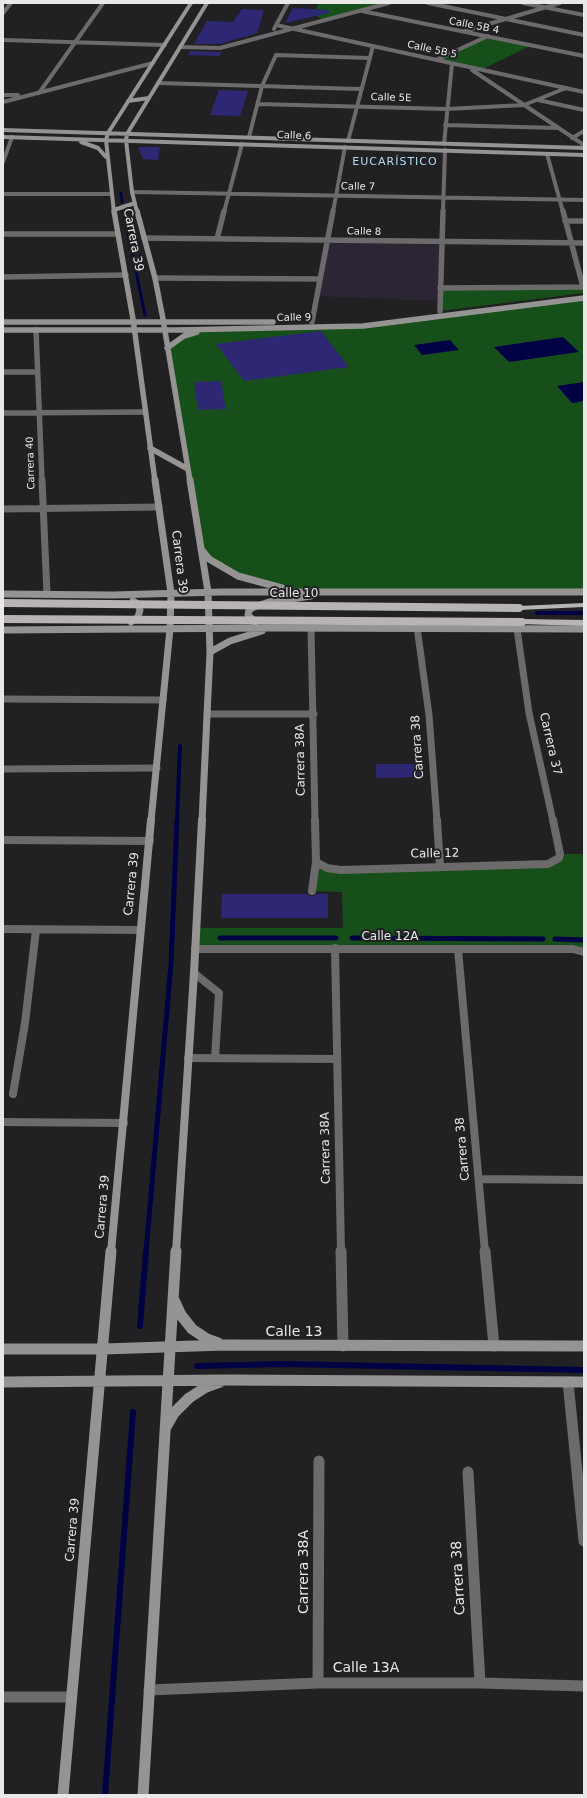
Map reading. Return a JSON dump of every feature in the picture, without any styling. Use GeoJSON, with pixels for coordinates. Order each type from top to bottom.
{"type":"FeatureCollection","features":[{"type":"Feature","properties":{"kind":"main road","name":"Carrera 39"},"geometry":{"type":"LineString","coordinates":[[63,1795],[140,930],[170,628],[171,593],[126,275],[111,194],[106,140],[108,133],[191,3]]}},
{"type":"Feature","properties":{"kind":"main road","name":"Carrera 39"},"geometry":{"type":"LineString","coordinates":[[143,1795],[164,1430],[174,1300],[194,973],[210,652],[208,592],[186,468],[164,323],[155,278],[134,203],[126,140],[127,134],[207,3]]}},
{"type":"Feature","properties":{"kind":"main road"},"geometry":{"type":"LineString","coordinates":[[128,101],[149,98]]}},
{"type":"Feature","properties":{"kind":"main road","name":"Calle 6"},"geometry":{"type":"LineString","coordinates":[[3,130],[584,148]]}},
{"type":"Feature","properties":{"kind":"main road","name":"Calle 6"},"geometry":{"type":"LineString","coordinates":[[3,137],[584,155]]}},
{"type":"Feature","properties":{"kind":"main road"},"geometry":{"type":"LineString","coordinates":[[60,138],[89,144],[104,153],[107,158]]}},
{"type":"Feature","properties":{"kind":"main road"},"geometry":{"type":"LineString","coordinates":[[295,139],[320,146]]}},
{"type":"Feature","properties":{"kind":"main road"},"geometry":{"type":"LineString","coordinates":[[390,148],[418,143]]}},
{"type":"Feature","properties":{"kind":"main road"},"geometry":{"type":"LineString","coordinates":[[114,210],[134,203]]}},
{"type":"Feature","properties":{"kind":"main road","name":"Calle 9"},"geometry":{"type":"LineString","coordinates":[[3,322],[164,323],[366,321],[535,299],[584,289]]}},
{"type":"Feature","properties":{"kind":"main road","name":"Calle 9"},"geometry":{"type":"LineString","coordinates":[[3,330],[164,330],[368,326],[584,298]]}},
{"type":"Feature","properties":{"kind":"main road"},"geometry":{"type":"LineString","coordinates":[[535,299],[550,302]]}},
{"type":"Feature","properties":{"kind":"main road"},"geometry":{"type":"LineString","coordinates":[[167,348],[184,336],[212,329]]}},
{"type":"Feature","properties":{"kind":"main road"},"geometry":{"type":"LineString","coordinates":[[150,448],[186,468]]}},
{"type":"Feature","properties":{"kind":"main road"},"geometry":{"type":"LineString","coordinates":[[200,547],[209,559],[238,576],[274,587],[317,592]]}},
{"type":"Feature","properties":{"kind":"main road","name":"Calle 10"},"geometry":{"type":"LineString","coordinates":[[3,594],[113,595],[208,592],[584,592]]}},
{"type":"Feature","properties":{"kind":"main road"},"geometry":{"type":"LineString","coordinates":[[269,628],[251,620],[248,615],[249,610],[269,602],[339,592]]}},
{"type":"Feature","properties":{"kind":"main road"},"geometry":{"type":"LineString","coordinates":[[103,629],[131,622],[138,617],[140,610],[138,604],[131,600],[113,595]]}},
{"type":"Feature","properties":{"kind":"main road","name":"Calle 10"},"geometry":{"type":"LineString","coordinates":[[3,603],[519,608],[584,605]]}},
{"type":"Feature","properties":{"kind":"main road"},"geometry":{"type":"LineString","coordinates":[[170,628],[182,626],[202,618],[208,606]]}},
{"type":"Feature","properties":{"kind":"main road"},"geometry":{"type":"LineString","coordinates":[[3,619],[520,626],[536,629],[584,629]]}},
{"type":"Feature","properties":{"kind":"main road"},"geometry":{"type":"LineString","coordinates":[[536,629],[569,623]]}},
{"type":"Feature","properties":{"kind":"main road"},"geometry":{"type":"LineString","coordinates":[[3,630],[520,626],[584,623]]}},
{"type":"Feature","properties":{"kind":"main road"},"geometry":{"type":"LineString","coordinates":[[210,652],[230,641],[248,634],[288,628]]}},
{"type":"Feature","properties":{"kind":"main road"},"geometry":{"type":"LineString","coordinates":[[174,1300],[180,1315],[192,1329],[207,1339],[225,1345]]}},
{"type":"Feature","properties":{"kind":"main road","name":"Calle 13"},"geometry":{"type":"LineString","coordinates":[[3,1349],[103,1349],[225,1345],[584,1346]]}},
{"type":"Feature","properties":{"kind":"main road"},"geometry":{"type":"LineString","coordinates":[[164,1430],[174,1413],[189,1398],[206,1388],[226,1380]]}},
{"type":"Feature","properties":{"kind":"main road"},"geometry":{"type":"LineString","coordinates":[[3,1382],[226,1380],[584,1382]]}},
{"type":"Feature","properties":{"kind":"street"},"geometry":{"type":"LineString","coordinates":[[3,13],[11,3]]}},
{"type":"Feature","properties":{"kind":"street"},"geometry":{"type":"LineString","coordinates":[[39,92],[103,3]]}},
{"type":"Feature","properties":{"kind":"street"},"geometry":{"type":"LineString","coordinates":[[271,34],[288,3]]}},
{"type":"Feature","properties":{"kind":"street"},"geometry":{"type":"LineString","coordinates":[[180,47],[220,48],[389,3]]}},
{"type":"Feature","properties":{"kind":"street"},"geometry":{"type":"LineString","coordinates":[[428,3],[504,20],[584,35]]}},
{"type":"Feature","properties":{"kind":"street"},"geometry":{"type":"LineString","coordinates":[[523,3],[584,15]]}},
{"type":"Feature","properties":{"kind":"street"},"geometry":{"type":"LineString","coordinates":[[462,32],[560,3]]}},
{"type":"Feature","properties":{"kind":"street","name":"Calle 5B 4"},"geometry":{"type":"LineString","coordinates":[[362,11],[584,56]]}},
{"type":"Feature","properties":{"kind":"street","name":"Calle 5B 5"},"geometry":{"type":"LineString","coordinates":[[276,24],[293,29],[584,92]]}},
{"type":"Feature","properties":{"kind":"street"},"geometry":{"type":"LineString","coordinates":[[436,60],[488,36]]}},
{"type":"Feature","properties":{"kind":"street"},"geometry":{"type":"LineString","coordinates":[[3,40],[165,45]]}},
{"type":"Feature","properties":{"kind":"street"},"geometry":{"type":"LineString","coordinates":[[3,45],[162,50]]}},
{"type":"Feature","properties":{"kind":"street"},"geometry":{"type":"LineString","coordinates":[[348,141],[372,46]]}},
{"type":"Feature","properties":{"kind":"street"},"geometry":{"type":"LineString","coordinates":[[249,138],[262,86],[276,56],[370,58]]}},
{"type":"Feature","properties":{"kind":"street"},"geometry":{"type":"LineString","coordinates":[[3,102],[153,63]]}},
{"type":"Feature","properties":{"kind":"street"},"geometry":{"type":"LineString","coordinates":[[444,144],[452,64]]}},
{"type":"Feature","properties":{"kind":"street"},"geometry":{"type":"LineString","coordinates":[[467,67],[584,145]]}},
{"type":"Feature","properties":{"kind":"street"},"geometry":{"type":"LineString","coordinates":[[158,83],[361,88]]}},
{"type":"Feature","properties":{"kind":"street","name":"Calle 5E"},"geometry":{"type":"LineString","coordinates":[[258,104],[447,109],[524,105],[566,88]]}},
{"type":"Feature","properties":{"kind":"street"},"geometry":{"type":"LineString","coordinates":[[3,95],[27,95]]}},
{"type":"Feature","properties":{"kind":"street"},"geometry":{"type":"LineString","coordinates":[[538,100],[584,110]]}},
{"type":"Feature","properties":{"kind":"street"},"geometry":{"type":"LineString","coordinates":[[445,125],[559,128]]}},
{"type":"Feature","properties":{"kind":"street"},"geometry":{"type":"LineString","coordinates":[[572,138],[584,131]]}},
{"type":"Feature","properties":{"kind":"street"},"geometry":{"type":"LineString","coordinates":[[3,162],[12,137]]}},
{"type":"Feature","properties":{"kind":"street"},"geometry":{"type":"LineString","coordinates":[[218,239],[242,144]]}},
{"type":"Feature","properties":{"kind":"street"},"geometry":{"type":"LineString","coordinates":[[312,322],[345,147]]}},
{"type":"Feature","properties":{"kind":"street"},"geometry":{"type":"LineString","coordinates":[[440,311],[445,150]]}},
{"type":"Feature","properties":{"kind":"street"},"geometry":{"type":"LineString","coordinates":[[440,288],[584,289],[547,154]]}},
{"type":"Feature","properties":{"kind":"street","name":"Calle 7"},"geometry":{"type":"LineString","coordinates":[[132,192],[584,200]]}},
{"type":"Feature","properties":{"kind":"street"},"geometry":{"type":"LineString","coordinates":[[3,194],[111,194]]}},
{"type":"Feature","properties":{"kind":"street"},"geometry":{"type":"LineString","coordinates":[[565,221],[584,221]]}},
{"type":"Feature","properties":{"kind":"street"},"geometry":{"type":"LineString","coordinates":[[3,234],[118,234]]}},
{"type":"Feature","properties":{"kind":"street","name":"Calle 8"},"geometry":{"type":"LineString","coordinates":[[144,238],[584,243]]}},
{"type":"Feature","properties":{"kind":"street"},"geometry":{"type":"LineString","coordinates":[[3,276],[126,275]]}},
{"type":"Feature","properties":{"kind":"street"},"geometry":{"type":"LineString","coordinates":[[155,278],[320,279]]}},
{"type":"Feature","properties":{"kind":"street","name":"Carrera 40"},"geometry":{"type":"LineString","coordinates":[[36,330],[47,594]]}},
{"type":"Feature","properties":{"kind":"street"},"geometry":{"type":"LineString","coordinates":[[3,372],[37,372]]}},
{"type":"Feature","properties":{"kind":"street"},"geometry":{"type":"LineString","coordinates":[[3,413],[145,412]]}},
{"type":"Feature","properties":{"kind":"street"},"geometry":{"type":"LineString","coordinates":[[3,509],[159,507]]}},
{"type":"Feature","properties":{"kind":"street","name":"Carrera 37"},"geometry":{"type":"LineString","coordinates":[[520,626],[529,713],[560,854],[555,862]]}},
{"type":"Feature","properties":{"kind":"street","name":"Carrera 38"},"geometry":{"type":"LineString","coordinates":[[417,627],[429,715],[440,866]]}},
{"type":"Feature","properties":{"kind":"street","name":"Carrera 38A"},"geometry":{"type":"LineString","coordinates":[[311,628],[316,862],[312,892]]}},
{"type":"Feature","properties":{"kind":"street"},"geometry":{"type":"LineString","coordinates":[[3,699],[162,700]]}},
{"type":"Feature","properties":{"kind":"street"},"geometry":{"type":"LineString","coordinates":[[207,714],[314,714]]}},
{"type":"Feature","properties":{"kind":"street"},"geometry":{"type":"LineString","coordinates":[[3,768],[157,768]]}},
{"type":"Feature","properties":{"kind":"street"},"geometry":{"type":"LineString","coordinates":[[3,840],[150,840]]}},
{"type":"Feature","properties":{"kind":"street","name":"Calle 12"},"geometry":{"type":"LineString","coordinates":[[316,862],[327,868],[341,870],[440,866],[536,865],[555,862]]}},
{"type":"Feature","properties":{"kind":"street"},"geometry":{"type":"LineString","coordinates":[[3,929],[140,930]]}},
{"type":"Feature","properties":{"kind":"street"},"geometry":{"type":"LineString","coordinates":[[13,1094],[25,1024],[36,930]]}},
{"type":"Feature","properties":{"kind":"street","name":"Carrera 38A"},"geometry":{"type":"LineString","coordinates":[[335,948],[343,1346]]}},
{"type":"Feature","properties":{"kind":"street","name":"Calle 12A"},"geometry":{"type":"LineString","coordinates":[[195,949],[573,949],[584,952]]}},
{"type":"Feature","properties":{"kind":"street","name":"Carrera 38"},"geometry":{"type":"LineString","coordinates":[[458,949],[494,1346]]}},
{"type":"Feature","properties":{"kind":"street"},"geometry":{"type":"LineString","coordinates":[[194,973],[219,993],[215,1058]]}},
{"type":"Feature","properties":{"kind":"street"},"geometry":{"type":"LineString","coordinates":[[188,1058],[337,1059]]}},
{"type":"Feature","properties":{"kind":"street"},"geometry":{"type":"LineString","coordinates":[[3,1122],[124,1123]]}},
{"type":"Feature","properties":{"kind":"street"},"geometry":{"type":"LineString","coordinates":[[479,1179],[584,1180]]}},
{"type":"Feature","properties":{"kind":"street"},"geometry":{"type":"LineString","coordinates":[[568,1382],[584,1541]]}},
{"type":"Feature","properties":{"kind":"street","name":"Carrera 38A"},"geometry":{"type":"LineString","coordinates":[[318,1683],[319,1461]]}},
{"type":"Feature","properties":{"kind":"street","name":"Carrera 38"},"geometry":{"type":"LineString","coordinates":[[468,1472],[480,1683]]}},
{"type":"Feature","properties":{"kind":"street","name":"Calle 13A"},"geometry":{"type":"LineString","coordinates":[[148,1690],[318,1683],[480,1683],[584,1686]]}},
{"type":"Feature","properties":{"kind":"street"},"geometry":{"type":"LineString","coordinates":[[3,1697],[71,1697]]}},
{"type":"Feature","properties":{"kind":"shaded area"},"geometry":{"type":"Polygon","coordinates":[[[327,241],[442,242],[440,301],[316,296],[327,241]]]}},
{"type":"Feature","properties":{"kind":"shaded area"},"geometry":{"type":"Polygon","coordinates":[[[563,337],[579,352],[509,362],[494,347],[563,337]]]}},
{"type":"Feature","properties":{"kind":"shaded area"},"geometry":{"type":"Polygon","coordinates":[[[450,340],[459,350],[422,355],[414,345],[450,340]]]}},
{"type":"Feature","properties":{"kind":"shaded area"},"geometry":{"type":"Polygon","coordinates":[[[584,382],[584,401],[572,403],[557,386],[584,382]]]}},
{"type":"Feature","properties":{"kind":"green space"},"geometry":{"type":"Polygon","coordinates":[[[319,3],[389,3],[324,21],[317,16],[320,10],[316,9],[319,3]]]}},
{"type":"Feature","properties":{"kind":"green space"},"geometry":{"type":"Polygon","coordinates":[[[488,36],[532,45],[481,70],[436,60],[488,36]]]}},
{"type":"Feature","properties":{"kind":"green space"},"geometry":{"type":"Polygon","coordinates":[[[583,287],[584,293],[440,311],[440,288],[583,287]]]}},
{"type":"Feature","properties":{"kind":"green space"},"geometry":{"type":"Polygon","coordinates":[[[584,298],[584,592],[295,590],[274,587],[222,567],[200,547],[167,348],[197,332],[354,326],[584,298]]]}},
{"type":"Feature","properties":{"kind":"green space"},"geometry":{"type":"Polygon","coordinates":[[[560,854],[584,854],[584,952],[195,949],[196,928],[343,928],[342,892],[312,891],[316,862],[327,868],[536,865],[560,854]]]}},
{"type":"Feature","properties":{"kind":"building"},"geometry":{"type":"Polygon","coordinates":[[[293,8],[329,10],[329,13],[285,23],[293,8]]]}},
{"type":"Feature","properties":{"kind":"building"},"geometry":{"type":"Polygon","coordinates":[[[242,9],[264,10],[257,33],[220,44],[194,44],[207,21],[233,22],[242,9]]]}},
{"type":"Feature","properties":{"kind":"building"},"geometry":{"type":"Polygon","coordinates":[[[190,51],[222,51],[220,56],[188,55],[190,51]]]}},
{"type":"Feature","properties":{"kind":"building"},"geometry":{"type":"Polygon","coordinates":[[[219,90],[248,91],[240,116],[210,115],[219,90]]]}},
{"type":"Feature","properties":{"kind":"building"},"geometry":{"type":"Polygon","coordinates":[[[138,147],[160,147],[158,160],[143,159],[138,147]]]}},
{"type":"Feature","properties":{"kind":"building"},"geometry":{"type":"Polygon","coordinates":[[[321,331],[349,367],[244,381],[216,344],[321,331]]]}},
{"type":"Feature","properties":{"kind":"building"},"geometry":{"type":"Polygon","coordinates":[[[221,381],[226,409],[198,410],[194,382],[221,381]]]}},
{"type":"Feature","properties":{"kind":"building"},"geometry":{"type":"Polygon","coordinates":[[[376,764],[418,764],[420,777],[376,778],[376,764]]]}},
{"type":"Feature","properties":{"kind":"building"},"geometry":{"type":"Polygon","coordinates":[[[222,894],[307,894],[312,897],[317,894],[328,894],[328,918],[221,918],[222,894]]]}},
{"type":"Feature","properties":{"kind":"waterway"},"geometry":{"type":"LineString","coordinates":[[121,193],[122,202]]}},
{"type":"Feature","properties":{"kind":"waterway"},"geometry":{"type":"LineString","coordinates":[[124,213],[145,315]]}},
{"type":"Feature","properties":{"kind":"waterway"},"geometry":{"type":"LineString","coordinates":[[537,613],[584,613]]}},
{"type":"Feature","properties":{"kind":"waterway"},"geometry":{"type":"LineString","coordinates":[[177,821],[180,746]]}},
{"type":"Feature","properties":{"kind":"waterway"},"geometry":{"type":"LineString","coordinates":[[146,1252],[171,964],[177,820]]}},
{"type":"Feature","properties":{"kind":"waterway"},"geometry":{"type":"LineString","coordinates":[[220,938],[336,938]]}},
{"type":"Feature","properties":{"kind":"waterway"},"geometry":{"type":"LineString","coordinates":[[352,938],[543,939]]}},
{"type":"Feature","properties":{"kind":"waterway"},"geometry":{"type":"LineString","coordinates":[[555,939],[584,940]]}},
{"type":"Feature","properties":{"kind":"waterway"},"geometry":{"type":"LineString","coordinates":[[140,1326],[146,1251]]}},
{"type":"Feature","properties":{"kind":"waterway"},"geometry":{"type":"LineString","coordinates":[[197,1366],[284,1364],[584,1370]]}},
{"type":"Feature","properties":{"kind":"waterway"},"geometry":{"type":"LineString","coordinates":[[105,1795],[133,1412]]}},
{"type":"Feature","properties":{"kind":"district","name":"EUCARÍSTICO"},"geometry":{"type":"Point","coordinates":[395,162]}}]}
